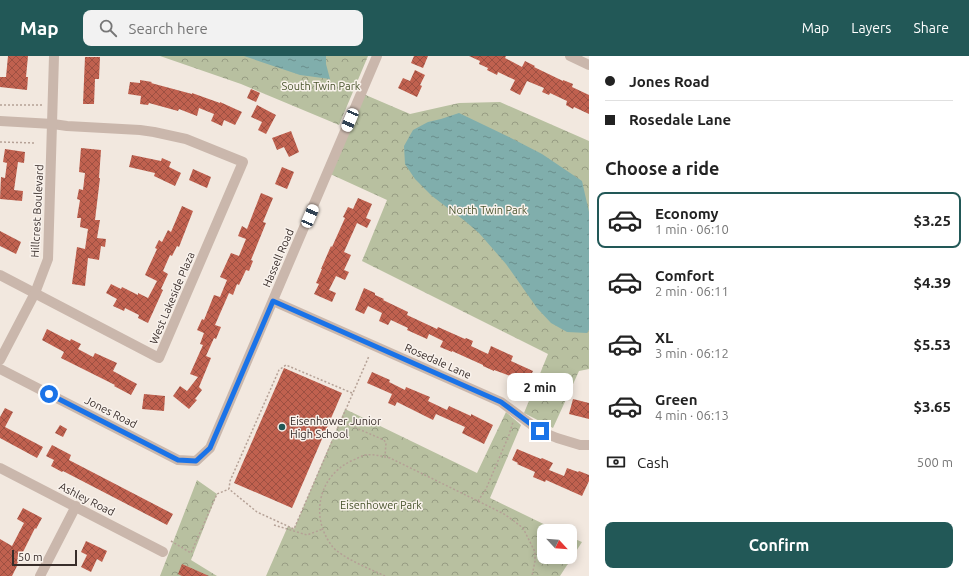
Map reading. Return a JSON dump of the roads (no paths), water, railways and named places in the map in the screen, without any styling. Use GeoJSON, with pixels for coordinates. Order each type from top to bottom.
{"type":"FeatureCollection","features":[{"type":"Feature","properties":{"kind":"street","name":"Hillcrest Boulevard"},"geometry":{"type":"LineString","coordinates":[[0,360],[35,293],[48,259],[54,56]]}},
{"type":"Feature","properties":{"kind":"street","name":"Hassell Road"},"geometry":{"type":"LineString","coordinates":[[210,448],[377,56]]}},
{"type":"Feature","properties":{"kind":"street"},"geometry":{"type":"LineString","coordinates":[[570,56],[589,64]]}},
{"type":"Feature","properties":{"kind":"street"},"geometry":{"type":"LineString","coordinates":[[0,121],[53,124]]}},
{"type":"Feature","properties":{"kind":"street","name":"West Lakeside Plaza"},"geometry":{"type":"LineString","coordinates":[[35,293],[159,358],[243,162],[178,137],[161,133],[140,130],[53,124]]}},
{"type":"Feature","properties":{"kind":"street"},"geometry":{"type":"LineString","coordinates":[[0,275],[35,293]]}},
{"type":"Feature","properties":{"kind":"street","name":"Rosedale Lane"},"geometry":{"type":"LineString","coordinates":[[273,301],[501,402],[540,431],[556,438],[580,445],[589,445]]}},
{"type":"Feature","properties":{"kind":"street","name":"Jones Road"},"geometry":{"type":"LineString","coordinates":[[0,369],[178,460],[196,461],[210,448]]}},
{"type":"Feature","properties":{"kind":"street","name":"Ashley Road"},"geometry":{"type":"LineString","coordinates":[[0,468],[163,552]]}},
{"type":"Feature","properties":{"kind":"street"},"geometry":{"type":"LineString","coordinates":[[40,576],[76,506]]}},
{"type":"Feature","properties":{"kind":"water"},"geometry":{"type":"Polygon","coordinates":[[[244,56],[326,56],[326,64],[330,79],[300,75],[244,56]]]}},
{"type":"Feature","properties":{"kind":"water"},"geometry":{"type":"Polygon","coordinates":[[[459,113],[542,154],[582,181],[589,212],[589,330],[587,333],[567,332],[551,323],[537,308],[506,264],[479,233],[432,196],[415,179],[405,164],[404,146],[413,130],[428,122],[459,113]]]}},
{"type":"Feature","properties":{"kind":"place","name":"Eisenhower Junior High School"},"geometry":{"type":"Point","coordinates":[282,427]}},
{"type":"Feature","properties":{"kind":"park label","name":"South Twin Park"},"geometry":{"type":"Point","coordinates":[321,86]}},
{"type":"Feature","properties":{"kind":"park label","name":"North Twin Park"},"geometry":{"type":"Point","coordinates":[488,210]}},
{"type":"Feature","properties":{"kind":"park label","name":"Eisenhower Park"},"geometry":{"type":"Point","coordinates":[381,505]}}]}
